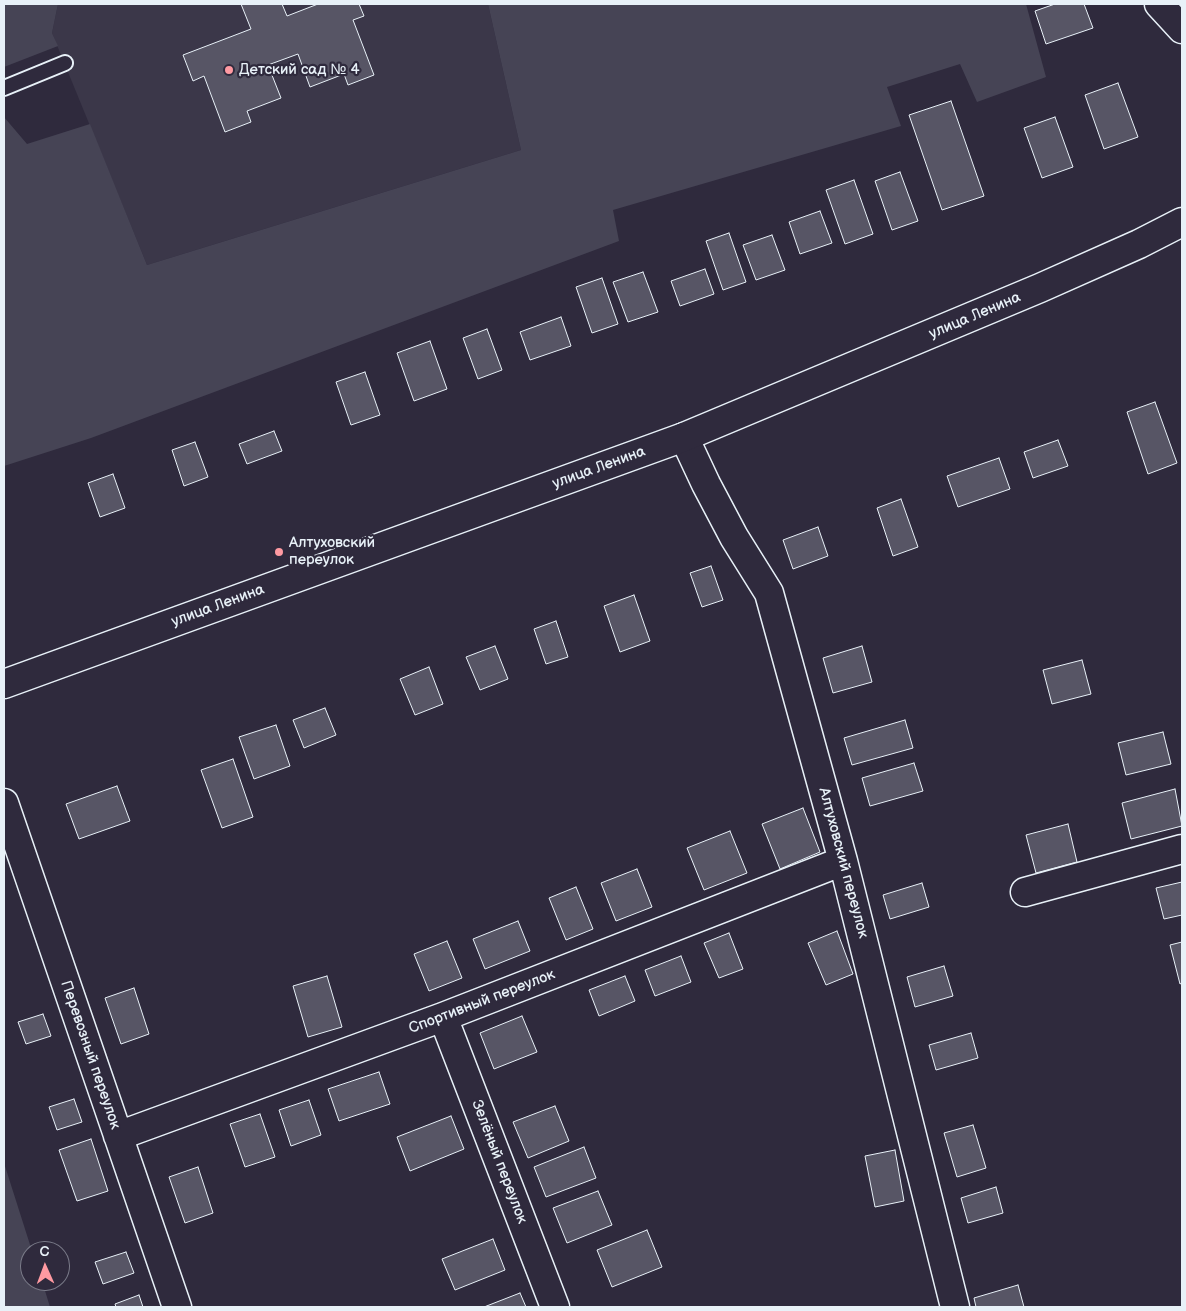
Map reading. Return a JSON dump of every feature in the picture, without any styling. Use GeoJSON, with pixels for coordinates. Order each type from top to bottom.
{"type":"FeatureCollection","features":[{"type":"Feature","properties":{"kind":"street"},"geometry":{"type":"LineString","coordinates":[[1159,4],[1182,29]]}},
{"type":"Feature","properties":{"kind":"street","name":"улица Ленина"},"geometry":{"type":"LineString","coordinates":[[4,684],[684,437],[1040,288],[1139,244],[1182,222]]}},
{"type":"Feature","properties":{"kind":"street","name":"Алтуховский переулок"},"geometry":{"type":"LineString","coordinates":[[684,437],[706,484],[734,536],[769,594],[843,861],[955,1307]]}},
{"type":"Feature","properties":{"kind":"street","name":"Перевозный переулок"},"geometry":{"type":"LineString","coordinates":[[4,803],[177,1307]]}},
{"type":"Feature","properties":{"kind":"street"},"geometry":{"type":"LineString","coordinates":[[1025,892],[1182,849]]}},
{"type":"Feature","properties":{"kind":"street","name":"Спортивный переулок"},"geometry":{"type":"LineString","coordinates":[[118,1136],[443,1017],[843,861]]}},
{"type":"Feature","properties":{"kind":"street","name":"Зелёный переулок"},"geometry":{"type":"LineString","coordinates":[[443,1017],[555,1307]]}},
{"type":"Feature","properties":{"kind":"lane"},"geometry":{"type":"LineString","coordinates":[[4,88],[65,63]]}},
{"type":"Feature","properties":{"kind":"shaded area"},"geometry":{"type":"Polygon","coordinates":[[[4,4],[58,4],[52,33],[58,46],[4,67],[4,4]]]}},
{"type":"Feature","properties":{"kind":"shaded area"},"geometry":{"type":"Polygon","coordinates":[[[58,4],[488,4],[521,150],[147,265],[52,33],[58,4]]]}},
{"type":"Feature","properties":{"kind":"shaded area"},"geometry":{"type":"Polygon","coordinates":[[[488,4],[1026,4],[1046,77],[977,102],[960,64],[887,87],[901,126],[613,210],[619,241],[91,438],[4,466],[4,117],[27,144],[90,124],[147,265],[521,150],[488,4]]]}},
{"type":"Feature","properties":{"kind":"shaded area"},"geometry":{"type":"Polygon","coordinates":[[[4,1163],[29,1241],[20,1241],[20,1291],[45,1291],[50,1307],[4,1307],[4,1163]]]}},
{"type":"Feature","properties":{"kind":"building","name":"Детский сад № 4"},"geometry":{"type":"Polygon","coordinates":[[[241,4],[282,4],[287,16],[318,4],[359,4],[364,16],[353,20],[374,75],[348,85],[344,74],[310,87],[298,54],[268,65],[281,98],[247,111],[251,122],[225,132],[204,76],[193,81],[183,55],[251,29],[241,4]]]}},
{"type":"Feature","properties":{"kind":"building"},"geometry":{"type":"Polygon","coordinates":[[[1055,4],[1084,4],[1093,28],[1046,44],[1035,11],[1055,4]]]}},
{"type":"Feature","properties":{"kind":"building"},"geometry":{"type":"Polygon","coordinates":[[[1118,83],[1138,137],[1104,149],[1085,95],[1118,83]]]}},
{"type":"Feature","properties":{"kind":"building"},"geometry":{"type":"Polygon","coordinates":[[[951,101],[984,196],[942,210],[909,115],[951,101]]]}},
{"type":"Feature","properties":{"kind":"building"},"geometry":{"type":"Polygon","coordinates":[[[1055,117],[1073,167],[1042,178],[1024,128],[1055,117]]]}},
{"type":"Feature","properties":{"kind":"building"},"geometry":{"type":"Polygon","coordinates":[[[900,172],[918,221],[892,230],[875,181],[900,172]]]}},
{"type":"Feature","properties":{"kind":"building"},"geometry":{"type":"Polygon","coordinates":[[[854,180],[873,234],[845,244],[826,190],[854,180]]]}},
{"type":"Feature","properties":{"kind":"building"},"geometry":{"type":"Polygon","coordinates":[[[820,211],[832,243],[800,254],[789,222],[820,211]]]}},
{"type":"Feature","properties":{"kind":"building"},"geometry":{"type":"Polygon","coordinates":[[[729,233],[746,282],[723,290],[706,241],[729,233]]]}},
{"type":"Feature","properties":{"kind":"building"},"geometry":{"type":"Polygon","coordinates":[[[772,235],[785,270],[756,280],[743,245],[772,235]]]}},
{"type":"Feature","properties":{"kind":"building"},"geometry":{"type":"Polygon","coordinates":[[[705,269],[714,294],[680,306],[671,281],[705,269]]]}},
{"type":"Feature","properties":{"kind":"building"},"geometry":{"type":"Polygon","coordinates":[[[643,272],[658,312],[628,322],[613,282],[643,272]]]}},
{"type":"Feature","properties":{"kind":"building"},"geometry":{"type":"Polygon","coordinates":[[[602,278],[618,324],[592,333],[576,287],[602,278]]]}},
{"type":"Feature","properties":{"kind":"building"},"geometry":{"type":"Polygon","coordinates":[[[561,317],[571,346],[530,360],[520,332],[561,317]]]}},
{"type":"Feature","properties":{"kind":"building"},"geometry":{"type":"Polygon","coordinates":[[[487,329],[502,370],[478,379],[463,338],[487,329]]]}},
{"type":"Feature","properties":{"kind":"building"},"geometry":{"type":"Polygon","coordinates":[[[430,341],[447,389],[414,401],[397,353],[430,341]]]}},
{"type":"Feature","properties":{"kind":"building"},"geometry":{"type":"Polygon","coordinates":[[[365,372],[380,415],[351,425],[336,382],[365,372]]]}},
{"type":"Feature","properties":{"kind":"building"},"geometry":{"type":"Polygon","coordinates":[[[1155,402],[1177,463],[1148,474],[1127,412],[1155,402]]]}},
{"type":"Feature","properties":{"kind":"building"},"geometry":{"type":"Polygon","coordinates":[[[274,431],[282,451],[247,464],[239,444],[274,431]]]}},
{"type":"Feature","properties":{"kind":"building"},"geometry":{"type":"Polygon","coordinates":[[[1058,440],[1068,466],[1033,478],[1024,452],[1058,440]]]}},
{"type":"Feature","properties":{"kind":"building"},"geometry":{"type":"Polygon","coordinates":[[[195,442],[208,477],[184,486],[172,450],[195,442]]]}},
{"type":"Feature","properties":{"kind":"building"},"geometry":{"type":"Polygon","coordinates":[[[999,458],[1010,489],[958,507],[947,476],[999,458]]]}},
{"type":"Feature","properties":{"kind":"building"},"geometry":{"type":"Polygon","coordinates":[[[113,474],[125,508],[100,517],[88,483],[113,474]]]}},
{"type":"Feature","properties":{"kind":"building"},"geometry":{"type":"Polygon","coordinates":[[[901,499],[918,547],[893,556],[877,508],[901,499]]]}},
{"type":"Feature","properties":{"kind":"building"},"geometry":{"type":"Polygon","coordinates":[[[818,527],[828,556],[793,569],[783,540],[818,527]]]}},
{"type":"Feature","properties":{"kind":"building"},"geometry":{"type":"Polygon","coordinates":[[[711,566],[723,600],[702,607],[690,573],[711,566]]]}},
{"type":"Feature","properties":{"kind":"building"},"geometry":{"type":"Polygon","coordinates":[[[634,595],[650,641],[620,652],[604,606],[634,595]]]}},
{"type":"Feature","properties":{"kind":"building"},"geometry":{"type":"Polygon","coordinates":[[[556,621],[568,657],[546,664],[534,629],[556,621]]]}},
{"type":"Feature","properties":{"kind":"building"},"geometry":{"type":"Polygon","coordinates":[[[495,646],[508,679],[480,690],[466,657],[495,646]]]}},
{"type":"Feature","properties":{"kind":"building"},"geometry":{"type":"Polygon","coordinates":[[[862,646],[872,682],[833,693],[823,658],[862,646]]]}},
{"type":"Feature","properties":{"kind":"building"},"geometry":{"type":"Polygon","coordinates":[[[1082,660],[1091,694],[1052,704],[1043,670],[1082,660]]]}},
{"type":"Feature","properties":{"kind":"building"},"geometry":{"type":"Polygon","coordinates":[[[429,667],[443,704],[415,715],[400,679],[429,667]]]}},
{"type":"Feature","properties":{"kind":"building"},"geometry":{"type":"Polygon","coordinates":[[[325,708],[336,735],[304,748],[293,720],[325,708]]]}},
{"type":"Feature","properties":{"kind":"building"},"geometry":{"type":"Polygon","coordinates":[[[905,720],[913,748],[852,765],[844,738],[905,720]]]}},
{"type":"Feature","properties":{"kind":"building"},"geometry":{"type":"Polygon","coordinates":[[[276,725],[290,766],[254,779],[239,737],[276,725]]]}},
{"type":"Feature","properties":{"kind":"building"},"geometry":{"type":"Polygon","coordinates":[[[1163,732],[1171,764],[1126,775],[1118,743],[1163,732]]]}},
{"type":"Feature","properties":{"kind":"building"},"geometry":{"type":"Polygon","coordinates":[[[233,759],[253,817],[222,828],[201,770],[233,759]]]}},
{"type":"Feature","properties":{"kind":"building"},"geometry":{"type":"Polygon","coordinates":[[[914,763],[923,791],[870,806],[862,778],[914,763]]]}},
{"type":"Feature","properties":{"kind":"building"},"geometry":{"type":"Polygon","coordinates":[[[117,786],[130,821],[79,839],[66,804],[117,786]]]}},
{"type":"Feature","properties":{"kind":"building"},"geometry":{"type":"Polygon","coordinates":[[[1175,789],[1182,826],[1131,839],[1122,803],[1175,789]]]}},
{"type":"Feature","properties":{"kind":"building"},"geometry":{"type":"Polygon","coordinates":[[[803,808],[820,852],[780,869],[762,824],[803,808]]]}},
{"type":"Feature","properties":{"kind":"building"},"geometry":{"type":"Polygon","coordinates":[[[1068,824],[1077,862],[1036,873],[1026,835],[1068,824]]]}},
{"type":"Feature","properties":{"kind":"building"},"geometry":{"type":"Polygon","coordinates":[[[730,831],[747,873],[704,890],[687,848],[730,831]]]}},
{"type":"Feature","properties":{"kind":"building"},"geometry":{"type":"Polygon","coordinates":[[[637,869],[652,907],[616,921],[601,883],[637,869]]]}},
{"type":"Feature","properties":{"kind":"building"},"geometry":{"type":"Polygon","coordinates":[[[1182,882],[1182,915],[1164,919],[1156,888],[1182,882]]]}},
{"type":"Feature","properties":{"kind":"building"},"geometry":{"type":"Polygon","coordinates":[[[922,883],[929,907],[890,919],[883,895],[922,883]]]}},
{"type":"Feature","properties":{"kind":"building"},"geometry":{"type":"Polygon","coordinates":[[[576,887],[593,929],[566,940],[549,898],[576,887]]]}},
{"type":"Feature","properties":{"kind":"building"},"geometry":{"type":"Polygon","coordinates":[[[518,921],[530,951],[485,969],[473,939],[518,921]]]}},
{"type":"Feature","properties":{"kind":"building"},"geometry":{"type":"Polygon","coordinates":[[[837,931],[853,974],[826,985],[808,943],[837,931]]]}},
{"type":"Feature","properties":{"kind":"building"},"geometry":{"type":"Polygon","coordinates":[[[729,933],[743,969],[719,978],[704,943],[729,933]]]}},
{"type":"Feature","properties":{"kind":"building"},"geometry":{"type":"Polygon","coordinates":[[[447,941],[462,978],[429,991],[414,954],[447,941]]]}},
{"type":"Feature","properties":{"kind":"building"},"geometry":{"type":"Polygon","coordinates":[[[1182,942],[1182,983],[1180,984],[1170,945],[1182,942]]]}},
{"type":"Feature","properties":{"kind":"building"},"geometry":{"type":"Polygon","coordinates":[[[681,956],[691,982],[655,996],[645,970],[681,956]]]}},
{"type":"Feature","properties":{"kind":"building"},"geometry":{"type":"Polygon","coordinates":[[[944,966],[953,996],[915,1007],[907,977],[944,966]]]}},
{"type":"Feature","properties":{"kind":"building"},"geometry":{"type":"Polygon","coordinates":[[[327,976],[342,1027],[308,1037],[293,986],[327,976]]]}},
{"type":"Feature","properties":{"kind":"building"},"geometry":{"type":"Polygon","coordinates":[[[625,976],[635,1001],[599,1016],[589,990],[625,976]]]}},
{"type":"Feature","properties":{"kind":"building"},"geometry":{"type":"Polygon","coordinates":[[[134,988],[149,1034],[121,1044],[105,998],[134,988]]]}},
{"type":"Feature","properties":{"kind":"building"},"geometry":{"type":"Polygon","coordinates":[[[43,1014],[51,1036],[26,1044],[18,1022],[43,1014]]]}},
{"type":"Feature","properties":{"kind":"building"},"geometry":{"type":"Polygon","coordinates":[[[522,1016],[537,1052],[494,1069],[480,1033],[522,1016]]]}},
{"type":"Feature","properties":{"kind":"building"},"geometry":{"type":"Polygon","coordinates":[[[971,1033],[978,1058],[936,1070],[929,1045],[971,1033]]]}},
{"type":"Feature","properties":{"kind":"building"},"geometry":{"type":"Polygon","coordinates":[[[379,1072],[390,1104],[339,1121],[328,1089],[379,1072]]]}},
{"type":"Feature","properties":{"kind":"building"},"geometry":{"type":"Polygon","coordinates":[[[74,1099],[82,1122],[57,1130],[49,1107],[74,1099]]]}},
{"type":"Feature","properties":{"kind":"building"},"geometry":{"type":"Polygon","coordinates":[[[309,1100],[321,1135],[291,1146],[279,1110],[309,1100]]]}},
{"type":"Feature","properties":{"kind":"building"},"geometry":{"type":"Polygon","coordinates":[[[555,1106],[569,1141],[528,1158],[513,1122],[555,1106]]]}},
{"type":"Feature","properties":{"kind":"building"},"geometry":{"type":"Polygon","coordinates":[[[260,1114],[275,1157],[245,1167],[230,1124],[260,1114]]]}},
{"type":"Feature","properties":{"kind":"building"},"geometry":{"type":"Polygon","coordinates":[[[451,1116],[464,1149],[410,1171],[397,1137],[451,1116]]]}},
{"type":"Feature","properties":{"kind":"building"},"geometry":{"type":"Polygon","coordinates":[[[973,1125],[986,1168],[957,1177],[944,1133],[973,1125]]]}},
{"type":"Feature","properties":{"kind":"building"},"geometry":{"type":"Polygon","coordinates":[[[91,1139],[108,1191],[77,1201],[59,1150],[91,1139]]]}},
{"type":"Feature","properties":{"kind":"building"},"geometry":{"type":"Polygon","coordinates":[[[584,1147],[596,1178],[546,1197],[534,1167],[584,1147]]]}},
{"type":"Feature","properties":{"kind":"building"},"geometry":{"type":"Polygon","coordinates":[[[895,1150],[904,1201],[875,1207],[865,1156],[895,1150]]]}},
{"type":"Feature","properties":{"kind":"building"},"geometry":{"type":"Polygon","coordinates":[[[198,1167],[213,1213],[185,1223],[169,1177],[198,1167]]]}},
{"type":"Feature","properties":{"kind":"building"},"geometry":{"type":"Polygon","coordinates":[[[996,1187],[1003,1213],[968,1223],[961,1198],[996,1187]]]}},
{"type":"Feature","properties":{"kind":"building"},"geometry":{"type":"Polygon","coordinates":[[[598,1191],[612,1225],[567,1243],[553,1208],[598,1191]]]}},
{"type":"Feature","properties":{"kind":"building"},"geometry":{"type":"Polygon","coordinates":[[[647,1230],[662,1267],[612,1287],[597,1250],[647,1230]]]}},
{"type":"Feature","properties":{"kind":"building"},"geometry":{"type":"Polygon","coordinates":[[[493,1239],[505,1270],[455,1290],[442,1259],[493,1239]]]}},
{"type":"Feature","properties":{"kind":"building"},"geometry":{"type":"Polygon","coordinates":[[[126,1252],[134,1273],[103,1284],[95,1262],[126,1252]]]}},
{"type":"Feature","properties":{"kind":"building"},"geometry":{"type":"Polygon","coordinates":[[[1018,1285],[1024,1307],[976,1307],[974,1298],[1018,1285]]]}},
{"type":"Feature","properties":{"kind":"building"},"geometry":{"type":"Polygon","coordinates":[[[520,1293],[526,1307],[484,1307],[520,1293]]]}},
{"type":"Feature","properties":{"kind":"building"},"geometry":{"type":"Polygon","coordinates":[[[139,1295],[143,1307],[116,1307],[115,1304],[139,1295]]]}},
{"type":"Feature","properties":{"kind":"place","name":"Детский сад № 4"},"geometry":{"type":"Point","coordinates":[229,70]}},
{"type":"Feature","properties":{"kind":"place","name":"Алтуховский переулок"},"geometry":{"type":"Point","coordinates":[279,552]}}]}
